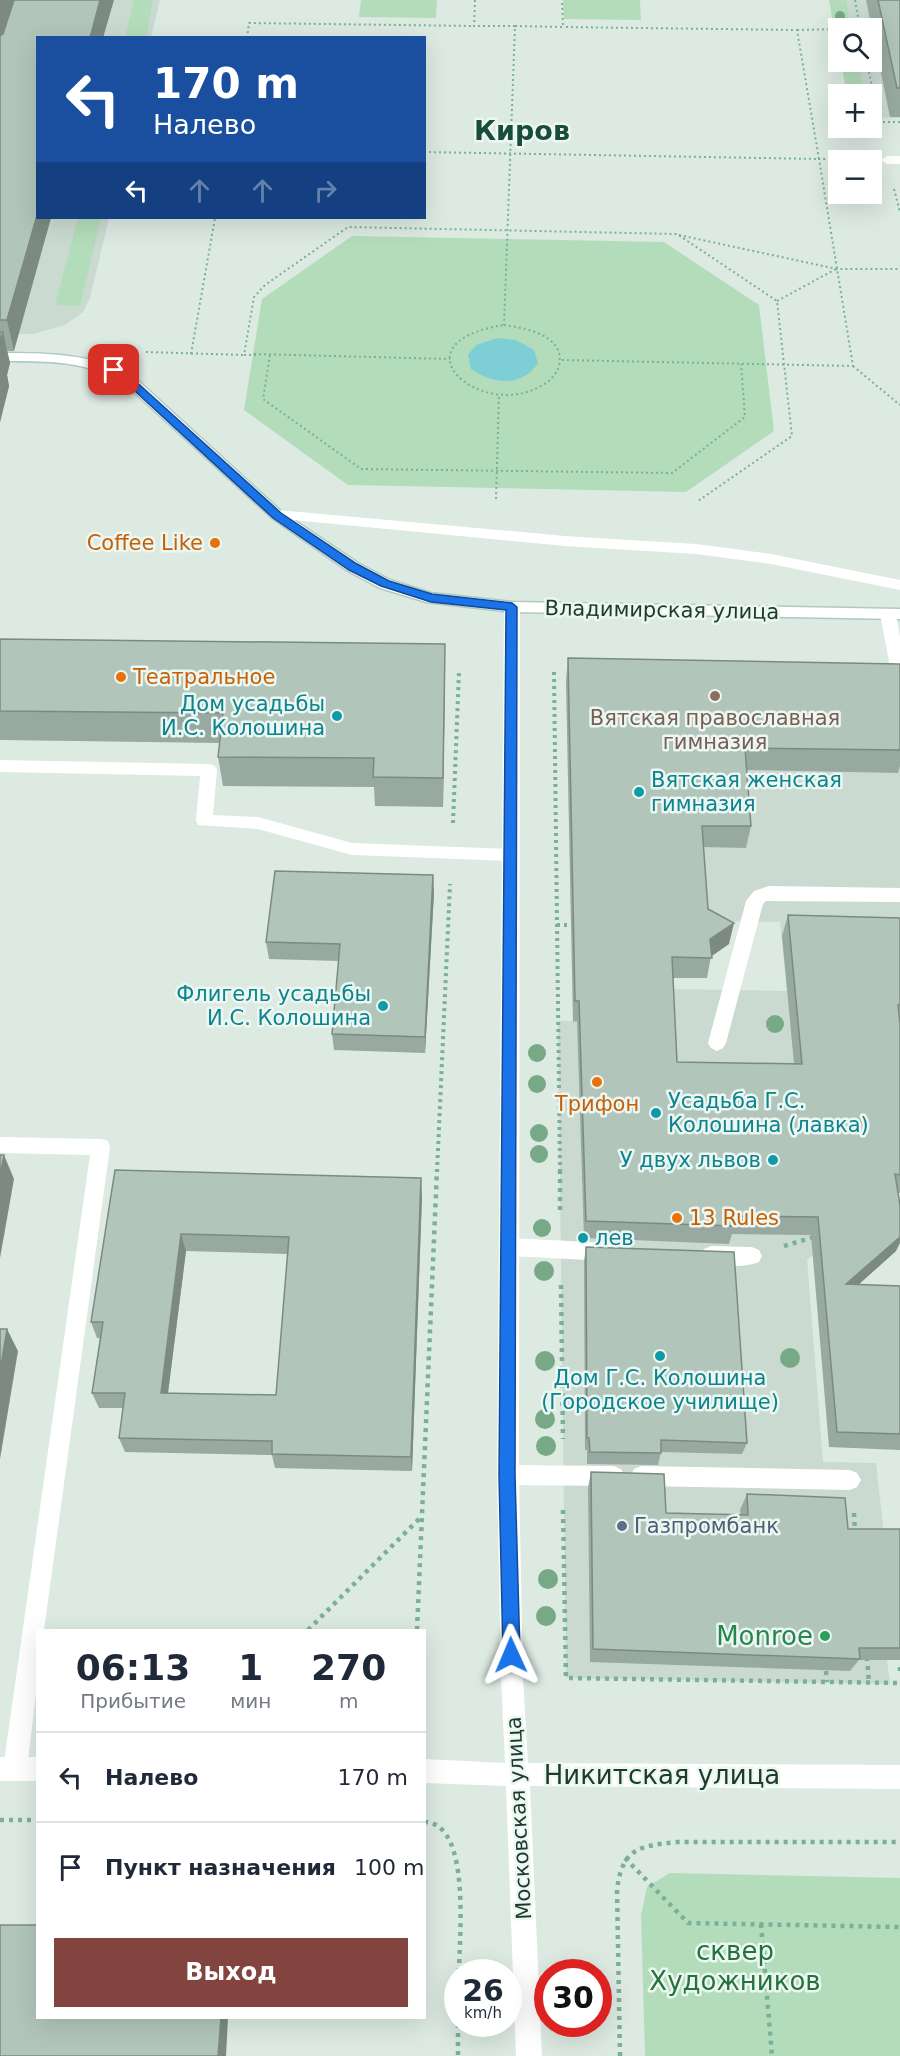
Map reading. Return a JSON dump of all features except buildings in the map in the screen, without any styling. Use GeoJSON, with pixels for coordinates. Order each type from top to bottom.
{"type":"FeatureCollection","features":[{"type":"Feature","properties":{"kind":"street","name":"Владимирская улица"},"geometry":{"type":"LineString","coordinates":[[0,357],[64,358],[96,363],[114,370],[128,379],[277,515],[334,555],[385,584],[431,598],[512,607],[894,614]]}},
{"type":"Feature","properties":{"kind":"street"},"geometry":{"type":"LineString","coordinates":[[277,515],[555,540],[696,549],[771,559],[900,585]]}},
{"type":"Feature","properties":{"kind":"street","name":"Московская улица"},"geometry":{"type":"LineString","coordinates":[[512,607],[507,1475],[512,1678],[529,2056]]}},
{"type":"Feature","properties":{"kind":"street"},"geometry":{"type":"LineString","coordinates":[[894,614],[900,677]]}},
{"type":"Feature","properties":{"kind":"street"},"geometry":{"type":"LineString","coordinates":[[0,766],[209,770],[204,821],[258,823],[352,849],[512,855]]}},
{"type":"Feature","properties":{"kind":"street"},"geometry":{"type":"LineString","coordinates":[[717,1042],[746,928],[755,901],[760,896],[769,893],[900,895]]}},
{"type":"Feature","properties":{"kind":"street"},"geometry":{"type":"LineString","coordinates":[[0,1145],[101,1147],[24,1693],[18,1769]]}},
{"type":"Feature","properties":{"kind":"street"},"geometry":{"type":"LineString","coordinates":[[510,1247],[628,1253]]}},
{"type":"Feature","properties":{"kind":"street"},"geometry":{"type":"LineString","coordinates":[[696,1255],[752,1256]]}},
{"type":"Feature","properties":{"kind":"street"},"geometry":{"type":"LineString","coordinates":[[507,1475],[850,1480]]}},
{"type":"Feature","properties":{"kind":"street","name":"Никитская улица"},"geometry":{"type":"LineString","coordinates":[[426,1771],[518,1775],[900,1777]]}},
{"type":"Feature","properties":{"kind":"path"},"geometry":{"type":"LineString","coordinates":[[474,26],[475,0]]}},
{"type":"Feature","properties":{"kind":"path"},"geometry":{"type":"LineString","coordinates":[[562,0],[563,27]]}},
{"type":"Feature","properties":{"kind":"path"},"geometry":{"type":"LineString","coordinates":[[855,0],[858,18]]}},
{"type":"Feature","properties":{"kind":"path"},"geometry":{"type":"LineString","coordinates":[[247,36],[249,23],[828,29]]}},
{"type":"Feature","properties":{"kind":"path"},"geometry":{"type":"LineString","coordinates":[[504,325],[515,26]]}},
{"type":"Feature","properties":{"kind":"path"},"geometry":{"type":"LineString","coordinates":[[797,30],[853,366]]}},
{"type":"Feature","properties":{"kind":"path"},"geometry":{"type":"LineString","coordinates":[[869,72],[878,122],[900,122]]}},
{"type":"Feature","properties":{"kind":"path"},"geometry":{"type":"LineString","coordinates":[[426,152],[894,160]]}},
{"type":"Feature","properties":{"kind":"path"},"geometry":{"type":"LineString","coordinates":[[191,354],[215,219]]}},
{"type":"Feature","properties":{"kind":"path"},"geometry":{"type":"LineString","coordinates":[[244,355],[254,297],[265,285],[348,227],[676,234],[837,269],[900,269]]}},
{"type":"Feature","properties":{"kind":"path"},"geometry":{"type":"LineString","coordinates":[[676,234],[777,301]]}},
{"type":"Feature","properties":{"kind":"path"},"geometry":{"type":"LineString","coordinates":[[777,301],[837,269]]}},
{"type":"Feature","properties":{"kind":"path"},"geometry":{"type":"LineString","coordinates":[[698,501],[792,436],[777,301]]}},
{"type":"Feature","properties":{"kind":"path"},"geometry":{"type":"LineString","coordinates":[[504,325],[523,328],[545,336],[557,347],[562,360],[558,372],[542,386],[517,393],[499,394],[464,383],[453,372],[450,359],[456,344],[471,333],[488,327],[504,325]]}},
{"type":"Feature","properties":{"kind":"path"},"geometry":{"type":"LineString","coordinates":[[144,352],[450,359]]}},
{"type":"Feature","properties":{"kind":"path"},"geometry":{"type":"LineString","coordinates":[[270,355],[263,399],[360,470],[672,473],[745,417],[741,364]]}},
{"type":"Feature","properties":{"kind":"path"},"geometry":{"type":"LineString","coordinates":[[562,360],[853,366],[900,405]]}},
{"type":"Feature","properties":{"kind":"path"},"geometry":{"type":"LineString","coordinates":[[496,499],[499,394]]}},
{"type":"Feature","properties":{"kind":"path"},"geometry":{"type":"LineString","coordinates":[[417,1629],[459,671]]}},
{"type":"Feature","properties":{"kind":"path"},"geometry":{"type":"LineString","coordinates":[[554,672],[566,1678],[900,1683]]}},
{"type":"Feature","properties":{"kind":"path"},"geometry":{"type":"LineString","coordinates":[[557,925],[571,925]]}},
{"type":"Feature","properties":{"kind":"path"},"geometry":{"type":"LineString","coordinates":[[752,1256],[821,1235]]}},
{"type":"Feature","properties":{"kind":"path"},"geometry":{"type":"LineString","coordinates":[[850,1480],[856,1539]]}},
{"type":"Feature","properties":{"kind":"path"},"geometry":{"type":"LineString","coordinates":[[310,1629],[422,1515]]}},
{"type":"Feature","properties":{"kind":"path"},"geometry":{"type":"LineString","coordinates":[[866,1645],[869,1683]]}},
{"type":"Feature","properties":{"kind":"path"},"geometry":{"type":"LineString","coordinates":[[900,1667],[900,1672]]}},
{"type":"Feature","properties":{"kind":"path"},"geometry":{"type":"LineString","coordinates":[[826,1671],[827,1682]]}},
{"type":"Feature","properties":{"kind":"path"},"geometry":{"type":"LineString","coordinates":[[0,1820],[36,1821]]}},
{"type":"Feature","properties":{"kind":"path"},"geometry":{"type":"LineString","coordinates":[[426,1822],[445,1831],[454,1847],[460,1894],[459,1959]]}},
{"type":"Feature","properties":{"kind":"path"},"geometry":{"type":"LineString","coordinates":[[620,2056],[617,1890],[618,1872],[625,1858],[645,1845],[677,1842],[900,1842]]}},
{"type":"Feature","properties":{"kind":"path"},"geometry":{"type":"LineString","coordinates":[[625,1858],[687,1923],[900,1928]]}},
{"type":"Feature","properties":{"kind":"path"},"geometry":{"type":"LineString","coordinates":[[761,1924],[772,2056]]}},
{"type":"Feature","properties":{"kind":"path"},"geometry":{"type":"LineString","coordinates":[[458,2037],[458,2056]]}},
{"type":"Feature","properties":{"kind":"shaded area"},"geometry":{"type":"Polygon","coordinates":[[[0,0],[160,0],[151,36],[36,36],[36,219],[109,219],[90,298],[83,312],[65,325],[33,334],[0,334],[0,0]]]}},
{"type":"Feature","properties":{"kind":"shaded area"},"geometry":{"type":"Polygon","coordinates":[[[829,0],[900,0],[900,118],[882,117],[882,84],[845,84],[843,72],[882,72],[882,18],[832,18],[829,0]]]}},
{"type":"Feature","properties":{"kind":"shaded area"},"geometry":{"type":"Polygon","coordinates":[[[566,681],[900,685],[900,1117],[824,1249],[807,1259],[823,1462],[876,1463],[885,1543],[872,1544],[890,1684],[566,1678],[558,1021],[577,1021],[669,989],[787,991],[780,922],[571,919],[566,681]]]}},
{"type":"Feature","properties":{"kind":"green space"},"geometry":{"type":"Polygon","coordinates":[[[134,0],[153,0],[146,36],[125,36],[134,0]]]}},
{"type":"Feature","properties":{"kind":"green space"},"geometry":{"type":"Polygon","coordinates":[[[361,0],[437,0],[436,18],[359,17],[361,0]]]}},
{"type":"Feature","properties":{"kind":"green space"},"geometry":{"type":"Polygon","coordinates":[[[563,0],[640,0],[641,20],[564,19],[563,0]]]}},
{"type":"Feature","properties":{"kind":"green space"},"geometry":{"type":"Polygon","coordinates":[[[829,0],[846,0],[849,18],[832,18],[829,0]]]}},
{"type":"Feature","properties":{"kind":"green space"},"geometry":{"type":"Polygon","coordinates":[[[843,72],[860,72],[862,84],[845,84],[843,72]]]}},
{"type":"Feature","properties":{"kind":"green space"},"geometry":{"type":"Polygon","coordinates":[[[78,219],[101,219],[80,306],[55,305],[78,219]]]}},
{"type":"Feature","properties":{"kind":"green space"},"geometry":{"type":"Polygon","coordinates":[[[352,236],[664,242],[759,305],[774,431],[686,492],[348,485],[244,410],[262,299],[352,236]]]}},
{"type":"Feature","properties":{"kind":"green space","name":"сквер Художников"},"geometry":{"type":"Polygon","coordinates":[[[670,1873],[900,1878],[900,2056],[645,2056],[641,1915],[647,1887],[670,1873]]]}},
{"type":"Feature","properties":{"kind":"water"},"geometry":{"type":"Polygon","coordinates":[[[497,338],[516,340],[534,350],[538,363],[524,377],[506,381],[488,378],[471,369],[468,355],[476,345],[497,338]]]}},
{"type":"Feature","properties":{"kind":"place","name":"Coffee Like"},"geometry":{"type":"Point","coordinates":[215,543]}},
{"type":"Feature","properties":{"kind":"place","name":"Театральное"},"geometry":{"type":"Point","coordinates":[121,677]}},
{"type":"Feature","properties":{"kind":"place","name":"Вятская православная гимназия"},"geometry":{"type":"Point","coordinates":[715,696]}},
{"type":"Feature","properties":{"kind":"place","name":"Дом усадьбы И.С. Колошина"},"geometry":{"type":"Point","coordinates":[337,716]}},
{"type":"Feature","properties":{"kind":"place","name":"Вятская женская гимназия"},"geometry":{"type":"Point","coordinates":[639,792]}},
{"type":"Feature","properties":{"kind":"place","name":"Флигель усадьбы И.С. Колошина"},"geometry":{"type":"Point","coordinates":[383,1006]}},
{"type":"Feature","properties":{"kind":"place","name":"Трифон"},"geometry":{"type":"Point","coordinates":[597,1082]}},
{"type":"Feature","properties":{"kind":"place","name":"Усадьба Г.С. Колошина (лавка)"},"geometry":{"type":"Point","coordinates":[656,1113]}},
{"type":"Feature","properties":{"kind":"place","name":"У двух львов"},"geometry":{"type":"Point","coordinates":[773,1160]}},
{"type":"Feature","properties":{"kind":"place","name":"13 Rules"},"geometry":{"type":"Point","coordinates":[677,1218]}},
{"type":"Feature","properties":{"kind":"place","name":"лев"},"geometry":{"type":"Point","coordinates":[583,1238]}},
{"type":"Feature","properties":{"kind":"place","name":"Дом Г.С. Колошина (Городское училище)"},"geometry":{"type":"Point","coordinates":[660,1356]}},
{"type":"Feature","properties":{"kind":"place","name":"Газпромбанк"},"geometry":{"type":"Point","coordinates":[622,1526]}},
{"type":"Feature","properties":{"kind":"place","name":"Monroe"},"geometry":{"type":"Point","coordinates":[825,1636]}},
{"type":"Feature","properties":{"kind":"district","name":"Киров"},"geometry":{"type":"Point","coordinates":[522,130]}},
{"type":"Feature","properties":{"kind":"route"},"geometry":{"type":"LineString","coordinates":[[114,370],[128,379],[277,515],[353,567],[385,584],[431,598],[512,607],[507,1475],[511,1655]]}}]}
